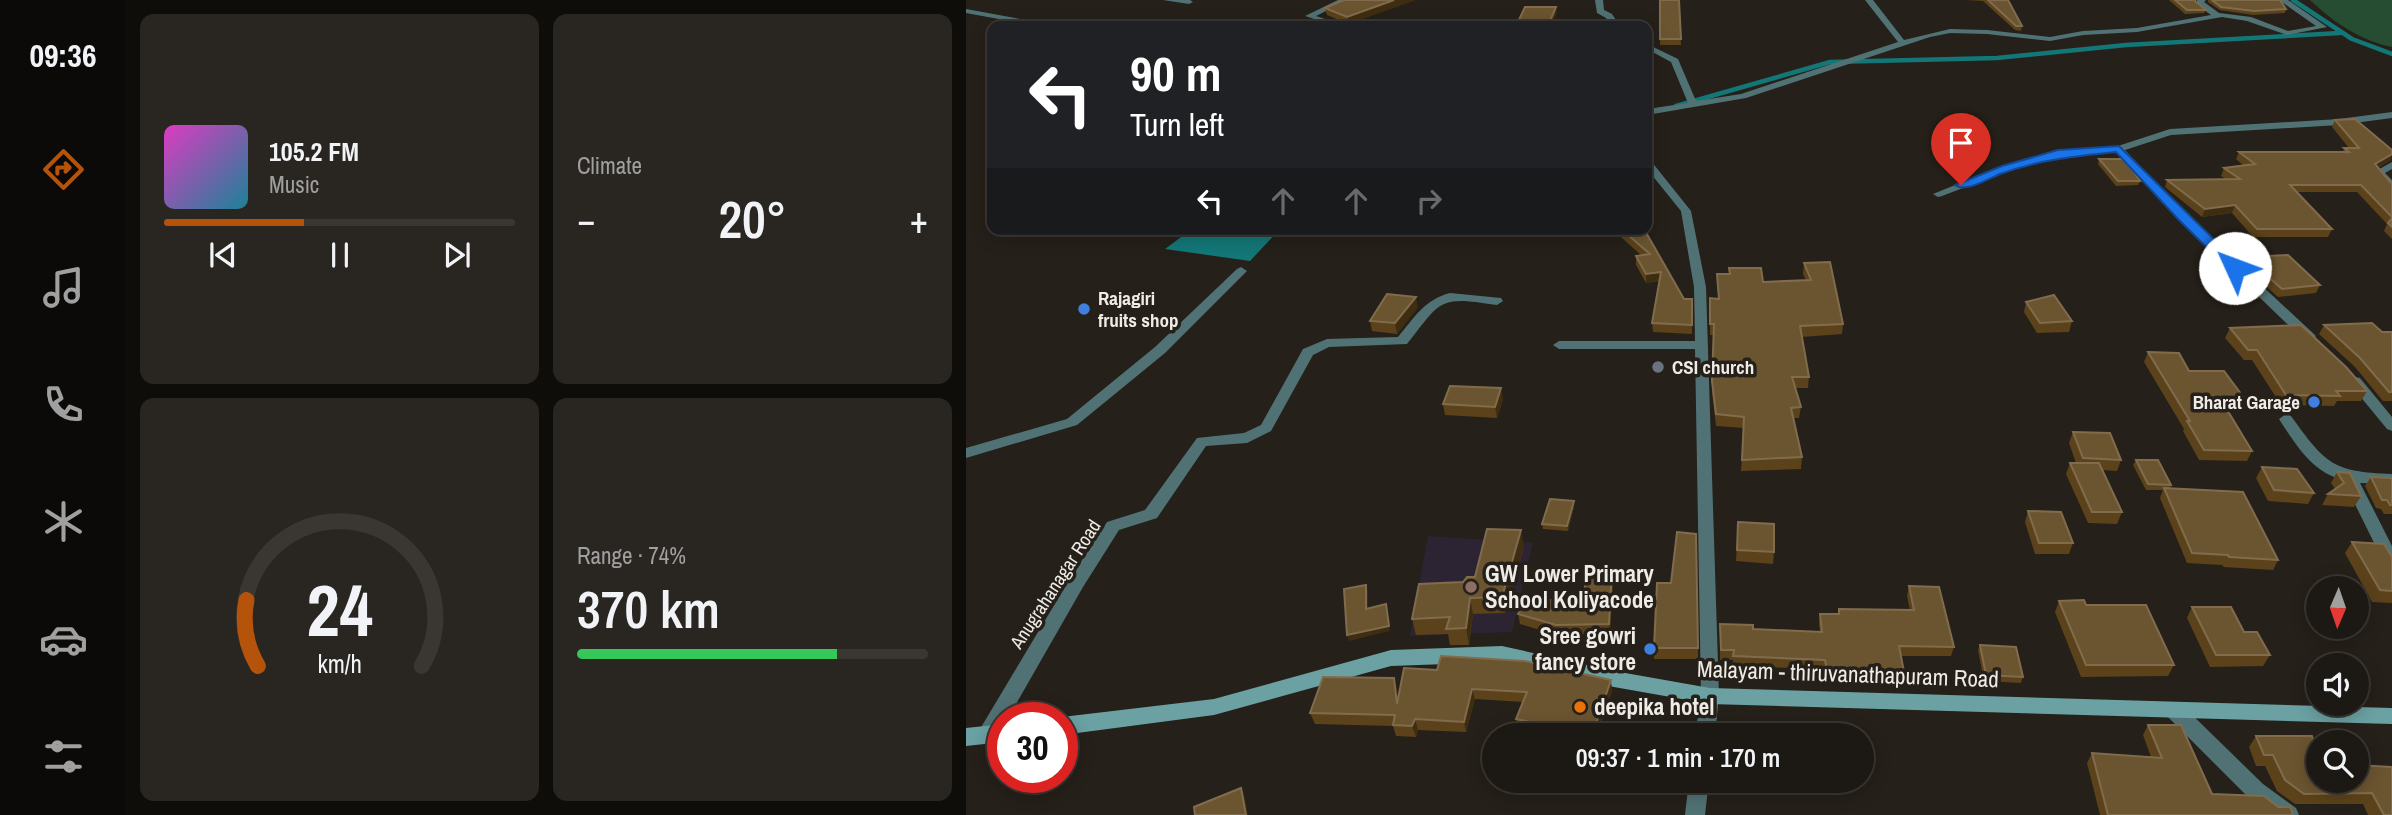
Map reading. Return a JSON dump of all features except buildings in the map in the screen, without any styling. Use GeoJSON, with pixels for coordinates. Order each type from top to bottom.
{"type":"FeatureCollection","features":[{"type":"Feature","properties":{"kind":"main road","name":"Malayam - thiruvanathapuram Road"},"geometry":{"type":"LineString","coordinates":[[1078,724],[1214,707],[1391,658],[1502,654],[1614,680],[1710,696],[2392,716]]}},
{"type":"Feature","properties":{"kind":"main road"},"geometry":{"type":"LineString","coordinates":[[966,737],[987,735]]}},
{"type":"Feature","properties":{"kind":"street"},"geometry":{"type":"LineString","coordinates":[[1167,0],[1189,2]]}},
{"type":"Feature","properties":{"kind":"street"},"geometry":{"type":"LineString","coordinates":[[1326,21],[1309,16],[1344,0]]}},
{"type":"Feature","properties":{"kind":"street"},"geometry":{"type":"LineString","coordinates":[[1599,0],[1600,11],[1612,21]]}},
{"type":"Feature","properties":{"kind":"street"},"geometry":{"type":"LineString","coordinates":[[1869,0],[1902,43]]}},
{"type":"Feature","properties":{"kind":"street"},"geometry":{"type":"LineString","coordinates":[[2202,0],[2199,2],[2218,16]]}},
{"type":"Feature","properties":{"kind":"street"},"geometry":{"type":"LineString","coordinates":[[1652,111],[1691,102],[1743,96],[1902,43],[1950,31],[2050,39],[2083,33],[2137,30],[2218,16],[2248,19],[2287,33],[2323,27],[2283,0]]}},
{"type":"Feature","properties":{"kind":"street"},"geometry":{"type":"LineString","coordinates":[[966,11],[1021,21]]}},
{"type":"Feature","properties":{"kind":"street"},"geometry":{"type":"LineString","coordinates":[[1652,49],[1675,61],[1691,102]]}},
{"type":"Feature","properties":{"kind":"street"},"geometry":{"type":"LineString","coordinates":[[1938,194],[2006,168],[2058,154],[2119,149],[2170,132],[2355,120],[2392,115]]}},
{"type":"Feature","properties":{"kind":"street"},"geometry":{"type":"LineString","coordinates":[[2355,120],[2365,129]]}},
{"type":"Feature","properties":{"kind":"street"},"geometry":{"type":"LineString","coordinates":[[2119,149],[2190,225],[2319,347]]}},
{"type":"Feature","properties":{"kind":"street"},"geometry":{"type":"LineString","coordinates":[[2392,165],[2379,172],[2392,186]]}},
{"type":"Feature","properties":{"kind":"street"},"geometry":{"type":"LineString","coordinates":[[1652,169],[1686,211],[1700,287],[1710,696],[1707,723]]}},
{"type":"Feature","properties":{"kind":"street"},"geometry":{"type":"LineString","coordinates":[[966,453],[1072,422],[1160,350],[1241,271]]}},
{"type":"Feature","properties":{"kind":"street","name":"Anugrahanagar Road"},"geometry":{"type":"LineString","coordinates":[[1012,702],[1077,582],[1114,526],[1152,514],[1202,441],[1247,438],[1266,428],[1308,352],[1326,343],[1402,341],[1434,302],[1443,296],[1456,295],[1497,301]]}},
{"type":"Feature","properties":{"kind":"street"},"geometry":{"type":"LineString","coordinates":[[1559,345],[1702,345]]}},
{"type":"Feature","properties":{"kind":"street"},"geometry":{"type":"LineString","coordinates":[[2347,372],[2392,426]]}},
{"type":"Feature","properties":{"kind":"street"},"geometry":{"type":"LineString","coordinates":[[2286,419],[2316,462],[2351,479],[2392,480]]}},
{"type":"Feature","properties":{"kind":"street"},"geometry":{"type":"LineString","coordinates":[[2351,479],[2392,563]]}},
{"type":"Feature","properties":{"kind":"street"},"geometry":{"type":"LineString","coordinates":[[2174,710],[2256,791],[2289,815]]}},
{"type":"Feature","properties":{"kind":"street"},"geometry":{"type":"LineString","coordinates":[[1695,815],[1698,793]]}},
{"type":"Feature","properties":{"kind":"shaded area","name":"GW Lower Primary School Koliyacode"},"geometry":{"type":"Polygon","coordinates":[[[1428,536],[1533,543],[1512,632],[1410,636],[1428,536]]]}},
{"type":"Feature","properties":{"kind":"green space"},"geometry":{"type":"Polygon","coordinates":[[[2310,0],[2392,0],[2392,47],[2348,30],[2310,0]]]}},
{"type":"Feature","properties":{"kind":"water"},"geometry":{"type":"Polygon","coordinates":[[[1184,235],[1274,235],[1250,261],[1165,249],[1184,235]]]}},
{"type":"Feature","properties":{"kind":"waterway"},"geometry":{"type":"LineString","coordinates":[[2293,0],[2352,39],[2392,54]]}},
{"type":"Feature","properties":{"kind":"waterway"},"geometry":{"type":"LineString","coordinates":[[1676,106],[1830,62],[1997,58],[2126,45],[2340,33]]}},
{"type":"Feature","properties":{"kind":"place","name":"Rajagiri fruits shop"},"geometry":{"type":"Point","coordinates":[1084,309]}},
{"type":"Feature","properties":{"kind":"place","name":"CSI church"},"geometry":{"type":"Point","coordinates":[1658,367]}},
{"type":"Feature","properties":{"kind":"place","name":"Bharat Garage"},"geometry":{"type":"Point","coordinates":[2314,402]}},
{"type":"Feature","properties":{"kind":"place","name":"GW Lower Primary School Koliyacode"},"geometry":{"type":"Point","coordinates":[1471,587]}},
{"type":"Feature","properties":{"kind":"place","name":"Sree gowri fancy store"},"geometry":{"type":"Point","coordinates":[1650,649]}},
{"type":"Feature","properties":{"kind":"place","name":"deepika hotel"},"geometry":{"type":"Point","coordinates":[1580,707]}},
{"type":"Feature","properties":{"kind":"route"},"geometry":{"type":"LineString","coordinates":[[1961,185],[2006,168],[2058,154],[2119,149],[2182,217],[2235,268]]}}]}
